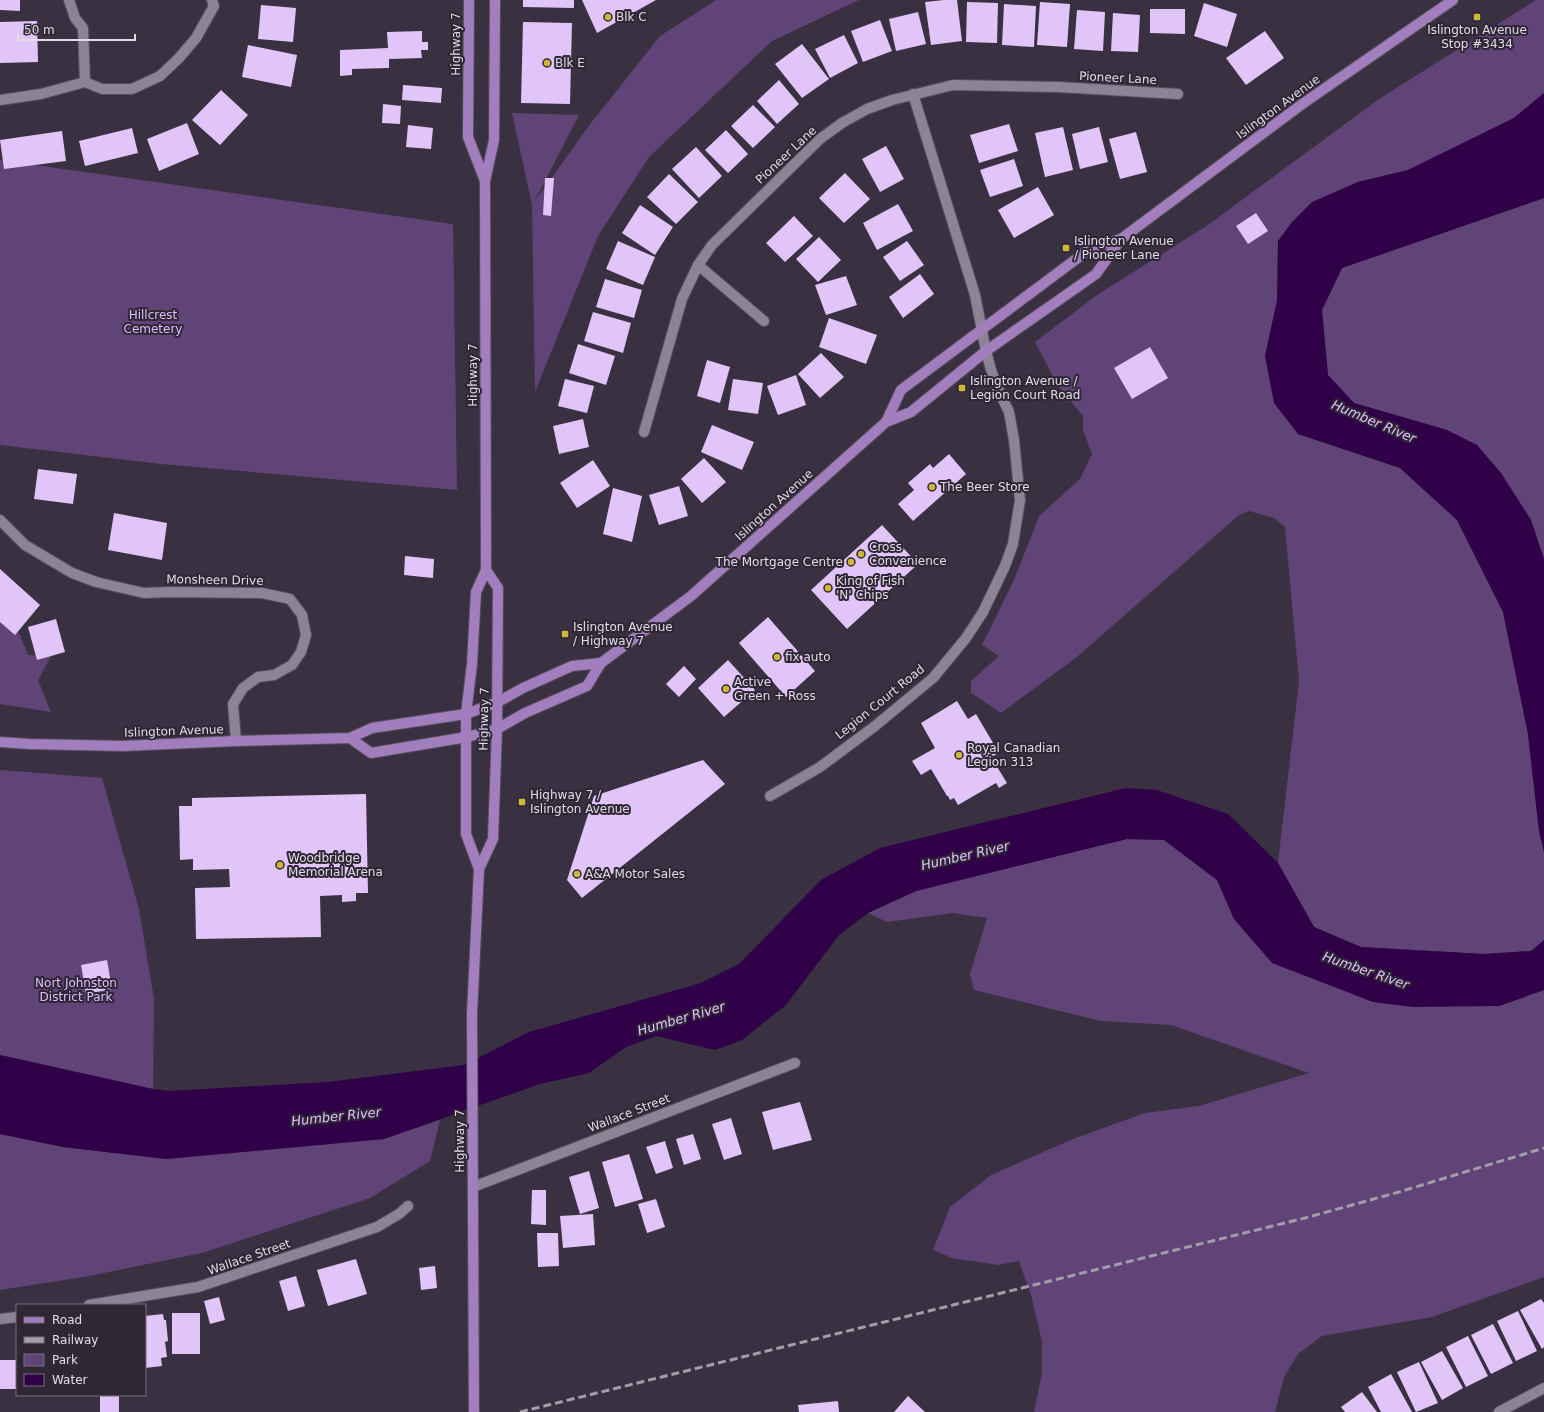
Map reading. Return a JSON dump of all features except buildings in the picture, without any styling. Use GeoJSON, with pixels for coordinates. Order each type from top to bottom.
{"type":"FeatureCollection","features":[{"type":"Feature","properties":{"kind":"main road","name":"Highway 7"},"geometry":{"type":"LineString","coordinates":[[469,0],[468,138],[485,181]]}},
{"type":"Feature","properties":{"kind":"main road","name":"Highway 7"},"geometry":{"type":"LineString","coordinates":[[479,869],[466,834],[466,714],[472,664],[476,592],[486,570],[485,181],[494,140],[495,0]]}},
{"type":"Feature","properties":{"kind":"main road","name":"Islington Avenue"},"geometry":{"type":"LineString","coordinates":[[350,738],[371,753],[467,737],[498,729],[524,713],[587,686],[601,663],[690,596],[886,422],[911,412],[986,351],[1096,274],[1121,239],[1305,102],[1453,0]]}},
{"type":"Feature","properties":{"kind":"main road","name":"Islington Avenue"},"geometry":{"type":"LineString","coordinates":[[886,422],[901,390],[1091,248],[1121,239]]}},
{"type":"Feature","properties":{"kind":"main road","name":"Highway 7"},"geometry":{"type":"LineString","coordinates":[[474,1412],[472,1014],[479,869],[493,839],[498,729],[498,588],[486,570]]}},
{"type":"Feature","properties":{"kind":"main road","name":"Islington Avenue"},"geometry":{"type":"LineString","coordinates":[[0,742],[123,746],[350,738],[372,728],[466,714],[498,702],[523,688],[572,666],[601,663]]}},
{"type":"Feature","properties":{"kind":"street"},"geometry":{"type":"LineString","coordinates":[[69,0],[75,18],[82,28],[85,82]]}},
{"type":"Feature","properties":{"kind":"street"},"geometry":{"type":"LineString","coordinates":[[0,100],[41,94],[85,82],[102,89],[132,89],[160,76],[179,58],[196,38],[214,6],[212,0]]}},
{"type":"Feature","properties":{"kind":"street","name":"Pioneer Lane"},"geometry":{"type":"LineString","coordinates":[[644,432],[682,299],[698,265],[712,245],[820,139],[842,123],[867,109],[892,100],[953,85],[1058,87],[1178,94]]}},
{"type":"Feature","properties":{"kind":"street"},"geometry":{"type":"LineString","coordinates":[[913,94],[975,295],[982,330]]}},
{"type":"Feature","properties":{"kind":"street"},"geometry":{"type":"LineString","coordinates":[[698,265],[764,321]]}},
{"type":"Feature","properties":{"kind":"street","name":"Legion Court Road"},"geometry":{"type":"LineString","coordinates":[[770,796],[820,767],[875,726],[933,678],[966,638],[990,601],[1013,544],[1020,500],[1014,440],[1009,412],[997,387],[986,351],[982,330]]}},
{"type":"Feature","properties":{"kind":"street","name":"Monsheen Drive"},"geometry":{"type":"LineString","coordinates":[[0,520],[25,544],[72,573],[96,582],[144,593],[262,593],[290,599],[302,615],[306,635],[301,652],[292,665],[274,675],[258,677],[243,688],[234,704],[236,741]]}},
{"type":"Feature","properties":{"kind":"street","name":"Wallace Street"},"geometry":{"type":"LineString","coordinates":[[473,1187],[795,1063]]}},
{"type":"Feature","properties":{"kind":"street","name":"Wallace Street"},"geometry":{"type":"LineString","coordinates":[[95,1304],[198,1287],[377,1227],[400,1214],[408,1206]]}},
{"type":"Feature","properties":{"kind":"street"},"geometry":{"type":"LineString","coordinates":[[0,1319],[16,1317]]}},
{"type":"Feature","properties":{"kind":"street"},"geometry":{"type":"LineString","coordinates":[[1499,1412],[1544,1388]]}},
{"type":"Feature","properties":{"kind":"green space"},"geometry":{"type":"Polygon","coordinates":[[[716,0],[859,0],[772,41],[649,157],[598,236],[535,392],[532,205],[512,113],[579,115],[534,202],[591,123],[660,36],[716,0]]]}},
{"type":"Feature","properties":{"kind":"green space"},"geometry":{"type":"Polygon","coordinates":[[[1536,0],[1544,0],[1544,93],[1514,118],[1408,170],[1358,182],[1278,241],[1277,301],[1265,356],[1298,434],[1400,468],[1457,520],[1503,612],[1528,734],[1539,831],[1544,852],[1544,940],[1531,951],[1484,954],[1361,947],[1314,927],[1278,863],[1299,681],[1285,527],[1274,518],[1249,511],[1239,515],[1078,656],[1001,713],[971,693],[971,681],[999,656],[982,645],[1014,580],[1039,516],[1080,479],[1092,454],[1083,430],[1083,416],[1058,386],[1035,342],[1097,295],[1208,225],[1379,99],[1536,0]]]}},
{"type":"Feature","properties":{"kind":"green space","name":"Hillcrest Cemetery"},"geometry":{"type":"Polygon","coordinates":[[[0,160],[453,224],[457,490],[161,464],[0,445],[0,160]]]}},
{"type":"Feature","properties":{"kind":"green space"},"geometry":{"type":"Polygon","coordinates":[[[1544,198],[1544,559],[1531,520],[1501,473],[1447,430],[1354,403],[1328,375],[1322,310],[1342,268],[1544,198]]]}},
{"type":"Feature","properties":{"kind":"green space"},"geometry":{"type":"Polygon","coordinates":[[[0,614],[20,635],[28,655],[51,656],[38,680],[51,712],[0,704],[0,614]]]}},
{"type":"Feature","properties":{"kind":"green space","name":"Nort Johnston District Park"},"geometry":{"type":"Polygon","coordinates":[[[0,770],[102,778],[139,909],[154,999],[153,1089],[0,1055],[0,770]]]}},
{"type":"Feature","properties":{"kind":"green space"},"geometry":{"type":"Polygon","coordinates":[[[1127,839],[1164,840],[1217,880],[1234,919],[1499,1006],[1544,990],[1544,1277],[1432,1317],[1322,1336],[1298,1354],[1284,1377],[1275,1412],[1034,1412],[1042,1373],[1042,1342],[1031,1295],[1019,1261],[998,1265],[952,1258],[933,1250],[950,1207],[991,1175],[1073,1139],[1145,1113],[1199,1106],[1309,1073],[1171,1025],[1101,1021],[974,990],[970,974],[987,918],[953,913],[887,922],[868,913],[916,891],[1127,839]]]}},
{"type":"Feature","properties":{"kind":"green space"},"geometry":{"type":"Polygon","coordinates":[[[440,1120],[430,1161],[370,1198],[202,1253],[84,1277],[0,1290],[0,1134],[63,1147],[166,1159],[384,1139],[440,1120]]]}},
{"type":"Feature","properties":{"kind":"water","name":"Humber River"},"geometry":{"type":"Polygon","coordinates":[[[1544,93],[1544,198],[1342,268],[1322,310],[1328,375],[1354,403],[1447,430],[1477,445],[1501,473],[1531,520],[1544,559],[1544,852],[1539,831],[1528,734],[1503,612],[1457,520],[1400,468],[1298,434],[1274,403],[1265,356],[1277,301],[1278,241],[1292,222],[1312,202],[1358,182],[1408,170],[1514,118],[1544,93]]]}},
{"type":"Feature","properties":{"kind":"water","name":"Humber River"},"geometry":{"type":"Polygon","coordinates":[[[1126,788],[1157,790],[1228,814],[1278,863],[1314,927],[1361,947],[1484,954],[1531,951],[1544,940],[1544,990],[1499,1006],[1412,1007],[1373,1002],[1272,963],[1234,919],[1217,880],[1164,840],[1127,839],[916,891],[868,913],[839,935],[786,1005],[742,1040],[715,1050],[656,1036],[626,1047],[589,1073],[540,1084],[384,1139],[166,1159],[63,1147],[0,1134],[0,1055],[153,1089],[169,1091],[328,1082],[464,1065],[529,1032],[701,983],[739,964],[821,880],[880,848],[1126,788]]]}},
{"type":"Feature","properties":{"kind":"railway"},"geometry":{"type":"LineString","coordinates":[[520,1412],[1305,1218],[1399,1192],[1544,1148]]}},
{"type":"Feature","properties":{"kind":"place","name":"Blk C"},"geometry":{"type":"Point","coordinates":[608,17]}},
{"type":"Feature","properties":{"kind":"place","name":"Islington Avenue Stop #3434"},"geometry":{"type":"Point","coordinates":[1477,17]}},
{"type":"Feature","properties":{"kind":"place","name":"Blk E"},"geometry":{"type":"Point","coordinates":[547,63]}},
{"type":"Feature","properties":{"kind":"place","name":"Islington Avenue / Pioneer Lane"},"geometry":{"type":"Point","coordinates":[1066,248]}},
{"type":"Feature","properties":{"kind":"place","name":"Islington Avenue / Legion Court Road"},"geometry":{"type":"Point","coordinates":[962,388]}},
{"type":"Feature","properties":{"kind":"place","name":"The Beer Store"},"geometry":{"type":"Point","coordinates":[932,487]}},
{"type":"Feature","properties":{"kind":"place","name":"Cross Convenience"},"geometry":{"type":"Point","coordinates":[861,554]}},
{"type":"Feature","properties":{"kind":"place","name":"The Mortgage Centre"},"geometry":{"type":"Point","coordinates":[851,562]}},
{"type":"Feature","properties":{"kind":"place","name":"King of Fish 'N' Chips"},"geometry":{"type":"Point","coordinates":[828,588]}},
{"type":"Feature","properties":{"kind":"place","name":"Islington Avenue / Highway 7"},"geometry":{"type":"Point","coordinates":[565,634]}},
{"type":"Feature","properties":{"kind":"place","name":"fix auto"},"geometry":{"type":"Point","coordinates":[777,657]}},
{"type":"Feature","properties":{"kind":"place","name":"Active Green + Ross"},"geometry":{"type":"Point","coordinates":[726,689]}},
{"type":"Feature","properties":{"kind":"place","name":"Royal Canadian Legion 313"},"geometry":{"type":"Point","coordinates":[959,755]}},
{"type":"Feature","properties":{"kind":"place","name":"Highway 7 / Islington Avenue"},"geometry":{"type":"Point","coordinates":[522,802]}},
{"type":"Feature","properties":{"kind":"place","name":"Woodbridge Memorial Arena"},"geometry":{"type":"Point","coordinates":[280,865]}},
{"type":"Feature","properties":{"kind":"place","name":"A&A Motor Sales"},"geometry":{"type":"Point","coordinates":[577,874]}}]}
